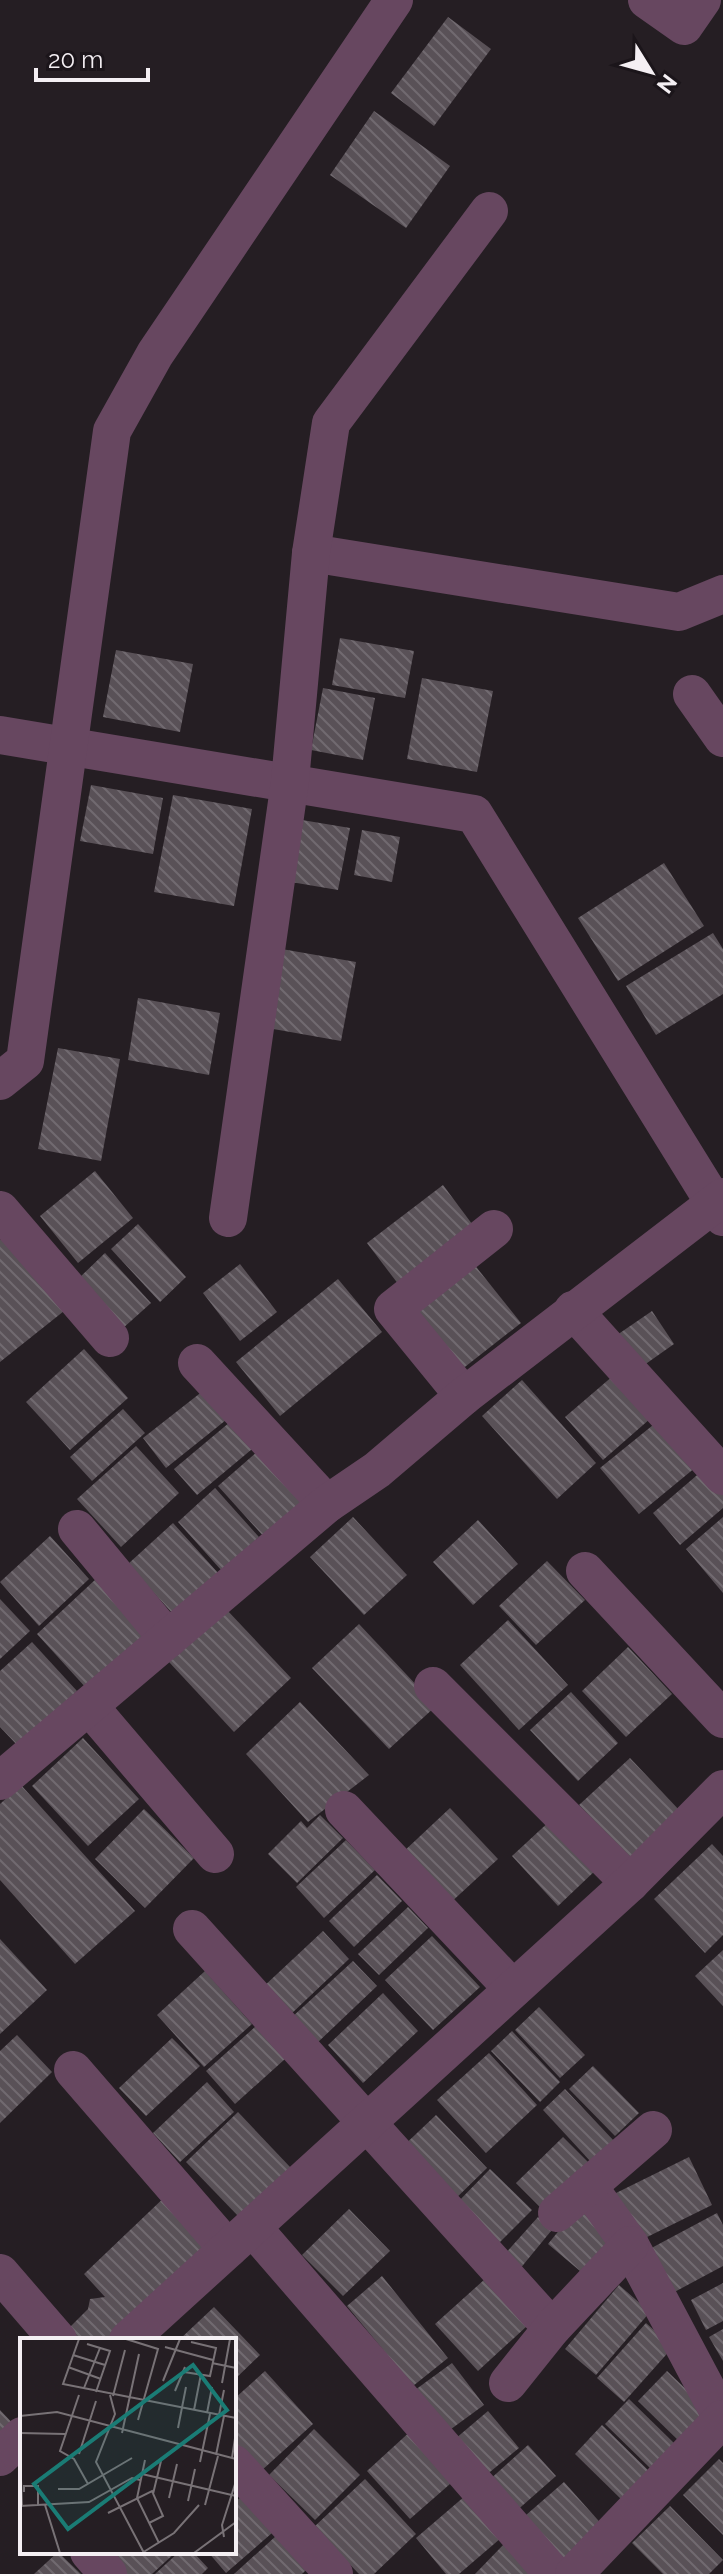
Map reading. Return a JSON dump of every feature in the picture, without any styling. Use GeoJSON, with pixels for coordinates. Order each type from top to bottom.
{"type":"FeatureCollection","features":[{"type":"Feature","properties":{"kind":"street"},"geometry":{"type":"LineString","coordinates":[[0,1081],[25,1061],[112,431],[155,354],[394,0]]}},
{"type":"Feature","properties":{"kind":"street"},"geometry":{"type":"LineString","coordinates":[[647,0],[684,26],[702,0]]}},
{"type":"Feature","properties":{"kind":"street"},"geometry":{"type":"LineString","coordinates":[[228,1218],[290,781],[311,553],[331,423],[489,211]]}},
{"type":"Feature","properties":{"kind":"street"},"geometry":{"type":"LineString","coordinates":[[311,553],[679,612],[723,594]]}},
{"type":"Feature","properties":{"kind":"street"},"geometry":{"type":"LineString","coordinates":[[692,694],[723,738]]}},
{"type":"Feature","properties":{"kind":"street"},"geometry":{"type":"LineString","coordinates":[[0,735],[474,814],[720,1206],[573,1310],[377,1470],[327,1504],[89,1706],[5,1768]]}},
{"type":"Feature","properties":{"kind":"street"},"geometry":{"type":"LineString","coordinates":[[0,1210],[110,1338]]}},
{"type":"Feature","properties":{"kind":"street"},"geometry":{"type":"LineString","coordinates":[[464,1396],[393,1309],[494,1229]]}},
{"type":"Feature","properties":{"kind":"street"},"geometry":{"type":"LineString","coordinates":[[573,1310],[723,1476]]}},
{"type":"Feature","properties":{"kind":"street"},"geometry":{"type":"LineString","coordinates":[[197,1363],[327,1504]]}},
{"type":"Feature","properties":{"kind":"street"},"geometry":{"type":"LineString","coordinates":[[77,1529],[168,1639]]}},
{"type":"Feature","properties":{"kind":"street"},"geometry":{"type":"LineString","coordinates":[[585,1571],[723,1719]]}},
{"type":"Feature","properties":{"kind":"street"},"geometry":{"type":"LineString","coordinates":[[433,1686],[630,1883]]}},
{"type":"Feature","properties":{"kind":"street"},"geometry":{"type":"LineString","coordinates":[[89,1706],[215,1854]]}},
{"type":"Feature","properties":{"kind":"street"},"geometry":{"type":"LineString","coordinates":[[130,2338],[630,1883],[723,1789]]}},
{"type":"Feature","properties":{"kind":"street"},"geometry":{"type":"LineString","coordinates":[[344,1810],[513,1989]]}},
{"type":"Feature","properties":{"kind":"street"},"geometry":{"type":"LineString","coordinates":[[192,1929],[552,2328]]}},
{"type":"Feature","properties":{"kind":"street"},"geometry":{"type":"LineString","coordinates":[[73,2070],[240,2238],[553,2574]]}},
{"type":"Feature","properties":{"kind":"street"},"geometry":{"type":"LineString","coordinates":[[557,2213],[653,2130]]}},
{"type":"Feature","properties":{"kind":"street"},"geometry":{"type":"LineString","coordinates":[[574,2574],[723,2420],[630,2245],[588,2186]]}},
{"type":"Feature","properties":{"kind":"street"},"geometry":{"type":"LineString","coordinates":[[508,2383],[552,2328],[630,2245]]}},
{"type":"Feature","properties":{"kind":"street"},"geometry":{"type":"LineString","coordinates":[[0,2273],[56,2338]]}},
{"type":"Feature","properties":{"kind":"street"},"geometry":{"type":"LineString","coordinates":[[236,2466],[334,2574]]}},
{"type":"Feature","properties":{"kind":"street"},"geometry":{"type":"LineString","coordinates":[[91,2554],[108,2574]]}},
{"type":"Feature","properties":{"kind":"building"},"geometry":{"type":"Polygon","coordinates":[[[448,17],[491,49],[434,126],[391,93],[448,17]]]}},
{"type":"Feature","properties":{"kind":"building"},"geometry":{"type":"Polygon","coordinates":[[[374,111],[450,166],[406,228],[330,175],[374,111]]]}},
{"type":"Feature","properties":{"kind":"building"},"geometry":{"type":"Polygon","coordinates":[[[340,638],[414,651],[405,698],[332,685],[340,638]]]}},
{"type":"Feature","properties":{"kind":"building"},"geometry":{"type":"Polygon","coordinates":[[[116,650],[193,664],[180,732],[103,717],[116,650]]]}},
{"type":"Feature","properties":{"kind":"building"},"geometry":{"type":"Polygon","coordinates":[[[422,678],[493,691],[477,772],[407,759],[422,678]]]}},
{"type":"Feature","properties":{"kind":"building"},"geometry":{"type":"Polygon","coordinates":[[[323,688],[375,698],[363,760],[311,750],[323,688]]]}},
{"type":"Feature","properties":{"kind":"building"},"geometry":{"type":"Polygon","coordinates":[[[91,785],[163,798],[153,854],[80,841],[91,785]]]}},
{"type":"Feature","properties":{"kind":"building"},"geometry":{"type":"Polygon","coordinates":[[[173,795],[252,809],[234,906],[154,892],[173,795]]]}},
{"type":"Feature","properties":{"kind":"building"},"geometry":{"type":"Polygon","coordinates":[[[302,820],[350,828],[338,890],[291,882],[302,820]]]}},
{"type":"Feature","properties":{"kind":"building"},"geometry":{"type":"Polygon","coordinates":[[[362,830],[400,837],[392,882],[354,875],[362,830]]]}},
{"type":"Feature","properties":{"kind":"building"},"geometry":{"type":"Polygon","coordinates":[[[664,863],[704,926],[618,981],[578,918],[664,863]]]}},
{"type":"Feature","properties":{"kind":"building"},"geometry":{"type":"Polygon","coordinates":[[[713,933],[723,949],[723,994],[656,1035],[626,986],[713,933]]]}},
{"type":"Feature","properties":{"kind":"building"},"geometry":{"type":"Polygon","coordinates":[[[276,948],[356,962],[341,1041],[262,1027],[276,948]]]}},
{"type":"Feature","properties":{"kind":"building"},"geometry":{"type":"Polygon","coordinates":[[[138,998],[220,1013],[209,1075],[128,1060],[138,998]]]}},
{"type":"Feature","properties":{"kind":"building"},"geometry":{"type":"Polygon","coordinates":[[[58,1048],[120,1059],[101,1161],[38,1149],[58,1048]]]}},
{"type":"Feature","properties":{"kind":"building"},"geometry":{"type":"Polygon","coordinates":[[[95,1171],[133,1218],[78,1263],[40,1216],[95,1171]]]}},
{"type":"Feature","properties":{"kind":"building"},"geometry":{"type":"Polygon","coordinates":[[[443,1185],[481,1236],[405,1293],[367,1243],[443,1185]]]}},
{"type":"Feature","properties":{"kind":"building"},"geometry":{"type":"Polygon","coordinates":[[[138,1224],[186,1277],[160,1302],[111,1249],[138,1224]]]}},
{"type":"Feature","properties":{"kind":"building"},"geometry":{"type":"Polygon","coordinates":[[[4,1237],[64,1311],[0,1362],[0,1240],[4,1237]]]}},
{"type":"Feature","properties":{"kind":"building"},"geometry":{"type":"Polygon","coordinates":[[[105,1253],[151,1303],[122,1329],[77,1280],[105,1253]]]}},
{"type":"Feature","properties":{"kind":"building"},"geometry":{"type":"Polygon","coordinates":[[[473,1263],[521,1323],[461,1370],[414,1308],[473,1263]]]}},
{"type":"Feature","properties":{"kind":"building"},"geometry":{"type":"Polygon","coordinates":[[[240,1264],[277,1312],[240,1341],[203,1293],[240,1264]]]}},
{"type":"Feature","properties":{"kind":"building"},"geometry":{"type":"Polygon","coordinates":[[[338,1279],[382,1332],[280,1416],[236,1362],[338,1279]]]}},
{"type":"Feature","properties":{"kind":"building"},"geometry":{"type":"Polygon","coordinates":[[[652,1311],[674,1344],[640,1368],[617,1335],[652,1311]]]}},
{"type":"Feature","properties":{"kind":"building"},"geometry":{"type":"Polygon","coordinates":[[[84,1349],[128,1398],[70,1450],[26,1402],[84,1349]]]}},
{"type":"Feature","properties":{"kind":"building"},"geometry":{"type":"Polygon","coordinates":[[[614,1375],[651,1418],[603,1460],[565,1417],[614,1375]]]}},
{"type":"Feature","properties":{"kind":"building"},"geometry":{"type":"Polygon","coordinates":[[[522,1380],[596,1463],[557,1499],[482,1416],[522,1380]]]}},
{"type":"Feature","properties":{"kind":"building"},"geometry":{"type":"Polygon","coordinates":[[[208,1387],[231,1416],[166,1468],[143,1438],[208,1387]]]}},
{"type":"Feature","properties":{"kind":"building"},"geometry":{"type":"Polygon","coordinates":[[[123,1409],[145,1433],[92,1481],[70,1457],[123,1409]]]}},
{"type":"Feature","properties":{"kind":"building"},"geometry":{"type":"Polygon","coordinates":[[[236,1417],[258,1444],[197,1495],[174,1469],[236,1417]]]}},
{"type":"Feature","properties":{"kind":"building"},"geometry":{"type":"Polygon","coordinates":[[[658,1421],[696,1467],[639,1514],[600,1468],[658,1421]]]}},
{"type":"Feature","properties":{"kind":"building"},"geometry":{"type":"Polygon","coordinates":[[[136,1446],[179,1493],[121,1547],[77,1499],[136,1446]]]}},
{"type":"Feature","properties":{"kind":"building"},"geometry":{"type":"Polygon","coordinates":[[[259,1450],[305,1501],[265,1538],[218,1486],[259,1450]]]}},
{"type":"Feature","properties":{"kind":"building"},"geometry":{"type":"Polygon","coordinates":[[[703,1470],[723,1494],[723,1508],[680,1545],[653,1513],[703,1470]]]}},
{"type":"Feature","properties":{"kind":"building"},"geometry":{"type":"Polygon","coordinates":[[[215,1488],[259,1537],[222,1571],[178,1522],[215,1488]]]}},
{"type":"Feature","properties":{"kind":"building"},"geometry":{"type":"Polygon","coordinates":[[[353,1517],[407,1575],[364,1615],[310,1557],[353,1517]]]}},
{"type":"Feature","properties":{"kind":"building"},"geometry":{"type":"Polygon","coordinates":[[[723,1517],[723,1593],[686,1549],[723,1517]]]}},
{"type":"Feature","properties":{"kind":"building"},"geometry":{"type":"Polygon","coordinates":[[[478,1520],[518,1564],[473,1605],[433,1562],[478,1520]]]}},
{"type":"Feature","properties":{"kind":"building"},"geometry":{"type":"Polygon","coordinates":[[[173,1523],[219,1574],[174,1615],[128,1564],[173,1523]]]}},
{"type":"Feature","properties":{"kind":"building"},"geometry":{"type":"Polygon","coordinates":[[[50,1536],[89,1579],[39,1626],[0,1582],[50,1536]]]}},
{"type":"Feature","properties":{"kind":"building"},"geometry":{"type":"Polygon","coordinates":[[[547,1561],[585,1600],[536,1645],[499,1606],[547,1561]]]}},
{"type":"Feature","properties":{"kind":"building"},"geometry":{"type":"Polygon","coordinates":[[[97,1578],[148,1634],[87,1689],[37,1634],[97,1578]]]}},
{"type":"Feature","properties":{"kind":"building"},"geometry":{"type":"Polygon","coordinates":[[[0,1599],[30,1631],[0,1659],[0,1599]]]}},
{"type":"Feature","properties":{"kind":"building"},"geometry":{"type":"Polygon","coordinates":[[[226,1609],[291,1678],[234,1732],[169,1662],[226,1609]]]}},
{"type":"Feature","properties":{"kind":"building"},"geometry":{"type":"Polygon","coordinates":[[[508,1620],[568,1685],[519,1730],[460,1665],[508,1620]]]}},
{"type":"Feature","properties":{"kind":"building"},"geometry":{"type":"Polygon","coordinates":[[[359,1624],[436,1706],[389,1749],[312,1668],[359,1624]]]}},
{"type":"Feature","properties":{"kind":"building"},"geometry":{"type":"Polygon","coordinates":[[[32,1642],[77,1691],[18,1746],[0,1727],[0,1671],[32,1642]]]}},
{"type":"Feature","properties":{"kind":"building"},"geometry":{"type":"Polygon","coordinates":[[[628,1647],[672,1694],[626,1737],[582,1691],[628,1647]]]}},
{"type":"Feature","properties":{"kind":"building"},"geometry":{"type":"Polygon","coordinates":[[[571,1692],[618,1743],[578,1781],[530,1730],[571,1692]]]}},
{"type":"Feature","properties":{"kind":"building"},"geometry":{"type":"Polygon","coordinates":[[[300,1702],[369,1775],[308,1822],[246,1754],[300,1702]]]}},
{"type":"Feature","properties":{"kind":"building"},"geometry":{"type":"Polygon","coordinates":[[[83,1738],[139,1799],[88,1846],[32,1786],[83,1738]]]}},
{"type":"Feature","properties":{"kind":"building"},"geometry":{"type":"Polygon","coordinates":[[[630,1758],[681,1812],[630,1859],[579,1805],[630,1758]]]}},
{"type":"Feature","properties":{"kind":"building"},"geometry":{"type":"Polygon","coordinates":[[[21,1785],[135,1911],[75,1964],[0,1880],[0,1804],[21,1785]]]}},
{"type":"Feature","properties":{"kind":"building"},"geometry":{"type":"Polygon","coordinates":[[[450,1808],[498,1859],[448,1905],[401,1854],[450,1808]]]}},
{"type":"Feature","properties":{"kind":"building"},"geometry":{"type":"Polygon","coordinates":[[[144,1809],[194,1858],[145,1908],[95,1859],[144,1809]]]}},
{"type":"Feature","properties":{"kind":"building"},"geometry":{"type":"Polygon","coordinates":[[[320,1815],[343,1838],[297,1883],[268,1854],[301,1821],[307,1828],[320,1815]]]}},
{"type":"Feature","properties":{"kind":"building"},"geometry":{"type":"Polygon","coordinates":[[[552,1819],[598,1868],[558,1906],[512,1856],[552,1819]]]}},
{"type":"Feature","properties":{"kind":"building"},"geometry":{"type":"Polygon","coordinates":[[[346,1840],[375,1870],[324,1918],[296,1887],[346,1840]]]}},
{"type":"Feature","properties":{"kind":"building"},"geometry":{"type":"Polygon","coordinates":[[[712,1844],[723,1856],[723,1935],[705,1953],[654,1899],[712,1844]]]}},
{"type":"Feature","properties":{"kind":"building"},"geometry":{"type":"Polygon","coordinates":[[[377,1875],[402,1901],[354,1947],[329,1921],[377,1875]]]}},
{"type":"Feature","properties":{"kind":"building"},"geometry":{"type":"Polygon","coordinates":[[[408,1907],[428,1928],[379,1975],[358,1954],[408,1907]]]}},
{"type":"Feature","properties":{"kind":"building"},"geometry":{"type":"Polygon","coordinates":[[[323,1931],[349,1959],[289,2016],[262,1988],[323,1931]]]}},
{"type":"Feature","properties":{"kind":"building"},"geometry":{"type":"Polygon","coordinates":[[[432,1936],[480,1987],[433,2030],[385,1980],[432,1936]]]}},
{"type":"Feature","properties":{"kind":"building"},"geometry":{"type":"Polygon","coordinates":[[[0,1939],[47,1990],[0,2034],[0,1939]]]}},
{"type":"Feature","properties":{"kind":"building"},"geometry":{"type":"Polygon","coordinates":[[[723,1950],[723,2006],[695,1976],[723,1950]]]}},
{"type":"Feature","properties":{"kind":"building"},"geometry":{"type":"Polygon","coordinates":[[[353,1961],[377,1986],[316,2044],[291,2018],[353,1961]]]}},
{"type":"Feature","properties":{"kind":"building"},"geometry":{"type":"Polygon","coordinates":[[[205,1971],[252,2024],[204,2067],[157,2015],[205,1971]]]}},
{"type":"Feature","properties":{"kind":"building"},"geometry":{"type":"Polygon","coordinates":[[[383,1993],[418,2031],[363,2083],[328,2045],[383,1993]]]}},
{"type":"Feature","properties":{"kind":"building"},"geometry":{"type":"Polygon","coordinates":[[[539,2007],[585,2055],[560,2078],[515,2030],[539,2007]]]}},
{"type":"Feature","properties":{"kind":"building"},"geometry":{"type":"Polygon","coordinates":[[[256,2026],[285,2059],[235,2104],[206,2071],[256,2026]]]}},
{"type":"Feature","properties":{"kind":"building"},"geometry":{"type":"Polygon","coordinates":[[[512,2031],[560,2082],[540,2102],[491,2051],[512,2031]]]}},
{"type":"Feature","properties":{"kind":"building"},"geometry":{"type":"Polygon","coordinates":[[[17,2035],[52,2072],[0,2123],[0,2051],[17,2035]]]}},
{"type":"Feature","properties":{"kind":"building"},"geometry":{"type":"Polygon","coordinates":[[[172,2038],[200,2066],[146,2116],[119,2088],[172,2038]]]}},
{"type":"Feature","properties":{"kind":"building"},"geometry":{"type":"Polygon","coordinates":[[[489,2053],[537,2105],[486,2153],[437,2100],[489,2053]]]}},
{"type":"Feature","properties":{"kind":"building"},"geometry":{"type":"Polygon","coordinates":[[[593,2066],[639,2113],[615,2136],[569,2089],[593,2066]]]}},
{"type":"Feature","properties":{"kind":"building"},"geometry":{"type":"Polygon","coordinates":[[[207,2082],[234,2112],[180,2162],[153,2133],[207,2082]]]}},
{"type":"Feature","properties":{"kind":"building"},"geometry":{"type":"Polygon","coordinates":[[[565,2089],[615,2142],[592,2163],[543,2110],[565,2089]]]}},
{"type":"Feature","properties":{"kind":"building"},"geometry":{"type":"Polygon","coordinates":[[[238,2112],[291,2168],[240,2218],[186,2162],[238,2112]]]}},
{"type":"Feature","properties":{"kind":"building"},"geometry":{"type":"Polygon","coordinates":[[[436,2115],[487,2168],[448,2206],[397,2152],[436,2115]]]}},
{"type":"Feature","properties":{"kind":"building"},"geometry":{"type":"Polygon","coordinates":[[[563,2137],[590,2164],[543,2210],[516,2183],[563,2137]]]}},
{"type":"Feature","properties":{"kind":"building"},"geometry":{"type":"Polygon","coordinates":[[[689,2157],[712,2205],[637,2242],[614,2194],[689,2157]]]}},
{"type":"Feature","properties":{"kind":"building"},"geometry":{"type":"Polygon","coordinates":[[[490,2169],[532,2210],[496,2246],[455,2205],[490,2169]]]}},
{"type":"Feature","properties":{"kind":"building"},"geometry":{"type":"Polygon","coordinates":[[[171,2191],[217,2240],[114,2338],[76,2338],[68,2329],[88,2309],[90,2299],[105,2297],[84,2274],[171,2191]]]}},
{"type":"Feature","properties":{"kind":"building"},"geometry":{"type":"Polygon","coordinates":[[[578,2207],[617,2240],[586,2276],[548,2244],[578,2207]]]}},
{"type":"Feature","properties":{"kind":"building"},"geometry":{"type":"Polygon","coordinates":[[[349,2209],[390,2251],[343,2296],[302,2255],[349,2209]]]}},
{"type":"Feature","properties":{"kind":"building"},"geometry":{"type":"Polygon","coordinates":[[[717,2213],[723,2225],[723,2266],[667,2296],[644,2252],[717,2213]]]}},
{"type":"Feature","properties":{"kind":"building"},"geometry":{"type":"Polygon","coordinates":[[[538,2217],[551,2231],[519,2270],[504,2255],[538,2217]]]}},
{"type":"Feature","properties":{"kind":"building"},"geometry":{"type":"Polygon","coordinates":[[[382,2276],[448,2358],[413,2386],[347,2306],[382,2276]]]}},
{"type":"Feature","properties":{"kind":"building"},"geometry":{"type":"Polygon","coordinates":[[[485,2279],[527,2326],[478,2371],[435,2324],[485,2279]]]}},
{"type":"Feature","properties":{"kind":"building"},"geometry":{"type":"Polygon","coordinates":[[[723,2283],[723,2321],[706,2330],[691,2300],[723,2283]]]}},
{"type":"Feature","properties":{"kind":"building"},"geometry":{"type":"Polygon","coordinates":[[[619,2285],[650,2312],[596,2375],[565,2349],[619,2285]]]}},
{"type":"Feature","properties":{"kind":"building"},"geometry":{"type":"Polygon","coordinates":[[[214,2307],[260,2355],[236,2378],[236,2338],[181,2338],[214,2307]]]}},
{"type":"Feature","properties":{"kind":"building"},"geometry":{"type":"Polygon","coordinates":[[[646,2323],[673,2347],[624,2402],[597,2378],[646,2323]]]}},
{"type":"Feature","properties":{"kind":"building"},"geometry":{"type":"Polygon","coordinates":[[[723,2329],[723,2361],[709,2337],[723,2329]]]}},
{"type":"Feature","properties":{"kind":"building"},"geometry":{"type":"Polygon","coordinates":[[[452,2363],[484,2405],[447,2432],[415,2390],[452,2363]]]}},
{"type":"Feature","properties":{"kind":"building"},"geometry":{"type":"Polygon","coordinates":[[[265,2371],[313,2424],[261,2471],[236,2443],[236,2397],[265,2371]]]}},
{"type":"Feature","properties":{"kind":"building"},"geometry":{"type":"Polygon","coordinates":[[[667,2371],[711,2413],[681,2443],[638,2401],[667,2371]]]}},
{"type":"Feature","properties":{"kind":"building"},"geometry":{"type":"Polygon","coordinates":[[[629,2399],[675,2444],[651,2469],[605,2424],[629,2399]]]}},
{"type":"Feature","properties":{"kind":"building"},"geometry":{"type":"Polygon","coordinates":[[[0,2410],[20,2431],[0,2449],[0,2410]]]}},
{"type":"Feature","properties":{"kind":"building"},"geometry":{"type":"Polygon","coordinates":[[[488,2411],[519,2448],[485,2476],[455,2439],[488,2411]]]}},
{"type":"Feature","properties":{"kind":"building"},"geometry":{"type":"Polygon","coordinates":[[[602,2425],[652,2474],[624,2502],[575,2454],[602,2425]]]}},
{"type":"Feature","properties":{"kind":"building"},"geometry":{"type":"Polygon","coordinates":[[[414,2428],[458,2477],[410,2519],[367,2471],[414,2428]]]}},
{"type":"Feature","properties":{"kind":"building"},"geometry":{"type":"Polygon","coordinates":[[[314,2429],[360,2475],[315,2520],[269,2475],[314,2429]]]}},
{"type":"Feature","properties":{"kind":"building"},"geometry":{"type":"Polygon","coordinates":[[[528,2445],[556,2476],[514,2513],[487,2482],[528,2445]]]}},
{"type":"Feature","properties":{"kind":"building"},"geometry":{"type":"Polygon","coordinates":[[[719,2459],[723,2463],[723,2535],[683,2495],[719,2459]]]}},
{"type":"Feature","properties":{"kind":"building"},"geometry":{"type":"Polygon","coordinates":[[[365,2479],[416,2534],[374,2574],[359,2574],[314,2527],[365,2479]]]}},
{"type":"Feature","properties":{"kind":"building"},"geometry":{"type":"Polygon","coordinates":[[[564,2482],[605,2528],[559,2569],[518,2522],[564,2482]]]}},
{"type":"Feature","properties":{"kind":"building"},"geometry":{"type":"Polygon","coordinates":[[[465,2496],[501,2538],[459,2574],[446,2574],[416,2538],[465,2496]]]}},
{"type":"Feature","properties":{"kind":"building"},"geometry":{"type":"Polygon","coordinates":[[[241,2497],[272,2533],[226,2573],[210,2554],[236,2554],[236,2501],[241,2497]]]}},
{"type":"Feature","properties":{"kind":"building"},"geometry":{"type":"Polygon","coordinates":[[[670,2506],[723,2560],[709,2574],[663,2574],[632,2543],[670,2506]]]}},
{"type":"Feature","properties":{"kind":"building"},"geometry":{"type":"Polygon","coordinates":[[[276,2536],[307,2569],[302,2574],[234,2574],[276,2536]]]}},
{"type":"Feature","properties":{"kind":"building"},"geometry":{"type":"Polygon","coordinates":[[[505,2543],[537,2574],[475,2574],[505,2543]]]}},
{"type":"Feature","properties":{"kind":"building"},"geometry":{"type":"Polygon","coordinates":[[[56,2554],[60,2554],[81,2574],[34,2574],[56,2554]]]}},
{"type":"Feature","properties":{"kind":"building"},"geometry":{"type":"Polygon","coordinates":[[[119,2554],[174,2554],[152,2574],[122,2574],[110,2562],[119,2554]]]}},
{"type":"Feature","properties":{"kind":"building"},"geometry":{"type":"Polygon","coordinates":[[[177,2554],[195,2554],[208,2568],[202,2574],[155,2574],[177,2554]]]}}]}
